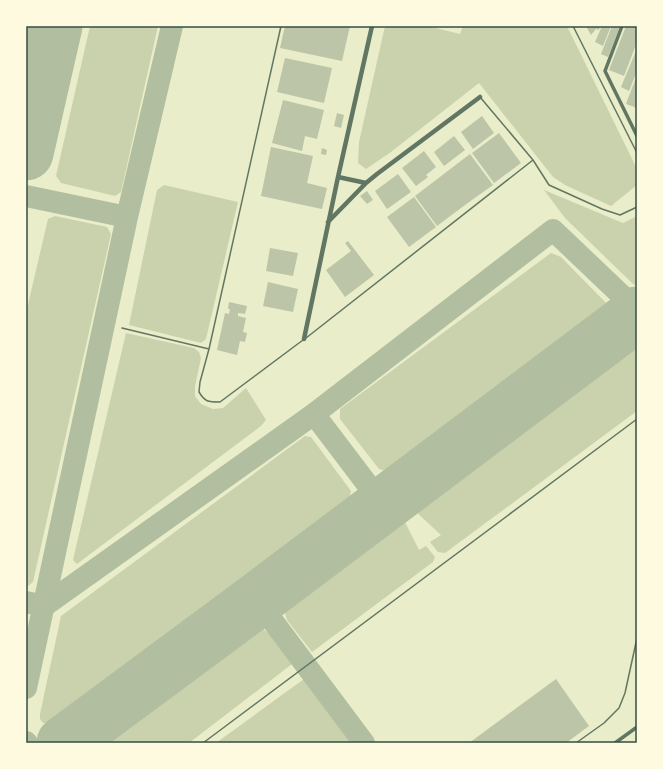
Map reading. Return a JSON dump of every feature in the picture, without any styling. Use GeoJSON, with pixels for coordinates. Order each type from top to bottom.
{"type":"FeatureCollection","features":[{"type":"Feature","properties":{"kind":"street"},"geometry":{"type":"LineString","coordinates":[[304,340],[328,222],[372,26]]}},
{"type":"Feature","properties":{"kind":"street"},"geometry":{"type":"LineString","coordinates":[[622,26],[605,71],[637,136]]}},
{"type":"Feature","properties":{"kind":"street"},"geometry":{"type":"LineString","coordinates":[[328,222],[366,183],[480,97]]}},
{"type":"Feature","properties":{"kind":"street"},"geometry":{"type":"LineString","coordinates":[[338,177],[366,183]]}},
{"type":"Feature","properties":{"kind":"street"},"geometry":{"type":"LineString","coordinates":[[615,743],[637,727]]}},
{"type":"Feature","properties":{"kind":"lane"},"geometry":{"type":"LineString","coordinates":[[281,26],[209,349],[200,382],[199,392],[204,400],[210,402],[220,402],[304,340],[533,160]]}},
{"type":"Feature","properties":{"kind":"lane"},"geometry":{"type":"LineString","coordinates":[[573,26],[637,153]]}},
{"type":"Feature","properties":{"kind":"lane"},"geometry":{"type":"LineString","coordinates":[[480,97],[533,160],[549,185],[602,210],[620,215],[637,207]]}},
{"type":"Feature","properties":{"kind":"lane"},"geometry":{"type":"LineString","coordinates":[[122,328],[209,349]]}},
{"type":"Feature","properties":{"kind":"lane"},"geometry":{"type":"LineString","coordinates":[[202,743],[637,419]]}},
{"type":"Feature","properties":{"kind":"lane"},"geometry":{"type":"LineString","coordinates":[[576,743],[604,723],[619,708],[625,693],[637,638]]}},
{"type":"Feature","properties":{"kind":"green space"},"geometry":{"type":"Polygon","coordinates":[[[90,26],[158,26],[121,192],[115,196],[61,183],[56,176],[90,26]]]}},
{"type":"Feature","properties":{"kind":"green space"},"geometry":{"type":"Polygon","coordinates":[[[385,26],[428,26],[460,34],[463,26],[567,26],[637,169],[637,185],[611,206],[565,185],[553,177],[479,83],[391,152],[366,169],[358,163],[359,142],[385,26]]]}},
{"type":"Feature","properties":{"kind":"green space"},"geometry":{"type":"Polygon","coordinates":[[[164,185],[238,202],[206,339],[201,343],[129,325],[157,190],[164,185]]]}},
{"type":"Feature","properties":{"kind":"green space"},"geometry":{"type":"Polygon","coordinates":[[[544,190],[623,223],[637,216],[637,283],[634,285],[565,218],[544,190]]]}},
{"type":"Feature","properties":{"kind":"green space"},"geometry":{"type":"Polygon","coordinates":[[[55,216],[107,227],[111,234],[33,582],[26,586],[26,313],[48,219],[55,216]]]}},
{"type":"Feature","properties":{"kind":"green space"},"geometry":{"type":"Polygon","coordinates":[[[551,253],[561,257],[607,304],[386,471],[379,469],[340,419],[340,409],[551,253]]]}},
{"type":"Feature","properties":{"kind":"green space"},"geometry":{"type":"Polygon","coordinates":[[[126,333],[194,348],[199,352],[201,358],[195,386],[195,396],[201,404],[213,409],[223,408],[246,388],[266,420],[261,426],[77,564],[73,560],[126,333]]]}},
{"type":"Feature","properties":{"kind":"green space"},"geometry":{"type":"Polygon","coordinates":[[[637,345],[637,411],[445,553],[438,552],[430,542],[441,535],[413,509],[637,345]]]}},
{"type":"Feature","properties":{"kind":"green space"},"geometry":{"type":"Polygon","coordinates":[[[305,436],[311,437],[351,491],[349,499],[48,723],[43,723],[40,719],[40,714],[61,616],[305,436]]]}},
{"type":"Feature","properties":{"kind":"green space"},"geometry":{"type":"Polygon","coordinates":[[[404,520],[419,550],[426,546],[435,557],[433,562],[312,652],[287,620],[284,609],[288,604],[404,520]]]}},
{"type":"Feature","properties":{"kind":"green space"},"geometry":{"type":"Polygon","coordinates":[[[260,627],[272,635],[292,664],[189,743],[103,743],[249,632],[260,627]]]}},
{"type":"Feature","properties":{"kind":"green space"},"geometry":{"type":"Polygon","coordinates":[[[304,679],[352,743],[216,743],[304,679]]]}},
{"type":"Feature","properties":{"kind":"building"},"geometry":{"type":"Polygon","coordinates":[[[285,26],[350,26],[342,61],[280,48],[285,26]]]}},
{"type":"Feature","properties":{"kind":"building"},"geometry":{"type":"Polygon","coordinates":[[[588,26],[600,26],[599,30],[596,29],[591,35],[587,28],[588,26]]]}},
{"type":"Feature","properties":{"kind":"building"},"geometry":{"type":"Polygon","coordinates":[[[602,26],[611,26],[603,46],[595,42],[602,26]]]}},
{"type":"Feature","properties":{"kind":"building"},"geometry":{"type":"Polygon","coordinates":[[[612,26],[620,26],[608,57],[601,54],[612,26]]]}},
{"type":"Feature","properties":{"kind":"building"},"geometry":{"type":"Polygon","coordinates":[[[626,26],[637,26],[637,42],[624,76],[609,70],[626,26]]]}},
{"type":"Feature","properties":{"kind":"building"},"geometry":{"type":"Polygon","coordinates":[[[636,51],[637,71],[629,91],[621,87],[636,51]]]}},
{"type":"Feature","properties":{"kind":"building"},"geometry":{"type":"Polygon","coordinates":[[[285,58],[332,68],[324,103],[277,92],[285,58]]]}},
{"type":"Feature","properties":{"kind":"building"},"geometry":{"type":"Polygon","coordinates":[[[635,80],[637,80],[637,108],[626,104],[635,80]]]}},
{"type":"Feature","properties":{"kind":"building"},"geometry":{"type":"Polygon","coordinates":[[[283,100],[324,110],[317,139],[305,136],[302,151],[272,143],[283,100]]]}},
{"type":"Feature","properties":{"kind":"building"},"geometry":{"type":"Polygon","coordinates":[[[337,113],[344,115],[341,128],[334,126],[337,113]]]}},
{"type":"Feature","properties":{"kind":"building"},"geometry":{"type":"Polygon","coordinates":[[[482,116],[494,133],[473,149],[461,132],[482,116]]]}},
{"type":"Feature","properties":{"kind":"building"},"geometry":{"type":"Polygon","coordinates":[[[499,133],[521,163],[494,183],[472,153],[499,133]]]}},
{"type":"Feature","properties":{"kind":"building"},"geometry":{"type":"Polygon","coordinates":[[[454,136],[465,150],[444,166],[434,152],[454,136]]]}},
{"type":"Feature","properties":{"kind":"building"},"geometry":{"type":"Polygon","coordinates":[[[271,147],[313,156],[307,183],[327,188],[322,209],[261,196],[271,147]]]}},
{"type":"Feature","properties":{"kind":"building"},"geometry":{"type":"Polygon","coordinates":[[[322,148],[327,150],[326,155],[321,154],[322,148]]]}},
{"type":"Feature","properties":{"kind":"building"},"geometry":{"type":"Polygon","coordinates":[[[424,151],[436,167],[426,175],[428,177],[416,186],[402,168],[424,151]]]}},
{"type":"Feature","properties":{"kind":"building"},"geometry":{"type":"Polygon","coordinates":[[[470,154],[493,185],[437,226],[415,196],[470,154]]]}},
{"type":"Feature","properties":{"kind":"building"},"geometry":{"type":"Polygon","coordinates":[[[398,174],[411,192],[387,209],[375,191],[398,174]]]}},
{"type":"Feature","properties":{"kind":"building"},"geometry":{"type":"Polygon","coordinates":[[[367,191],[373,200],[367,204],[360,196],[367,191]]]}},
{"type":"Feature","properties":{"kind":"building"},"geometry":{"type":"Polygon","coordinates":[[[414,197],[436,227],[409,247],[387,217],[414,197]]]}},
{"type":"Feature","properties":{"kind":"building"},"geometry":{"type":"Polygon","coordinates":[[[348,241],[374,275],[345,297],[326,270],[351,251],[345,243],[348,241]]]}},
{"type":"Feature","properties":{"kind":"building"},"geometry":{"type":"Polygon","coordinates":[[[270,248],[298,253],[293,276],[266,271],[270,248]]]}},
{"type":"Feature","properties":{"kind":"building"},"geometry":{"type":"Polygon","coordinates":[[[268,282],[298,289],[293,312],[263,306],[268,282]]]}},
{"type":"Feature","properties":{"kind":"building"},"geometry":{"type":"Polygon","coordinates":[[[229,302],[247,306],[245,314],[238,313],[238,316],[246,318],[243,332],[247,333],[245,342],[240,341],[237,355],[217,350],[225,313],[229,314],[229,302]]]}},
{"type":"Feature","properties":{"kind":"building"},"geometry":{"type":"Polygon","coordinates":[[[556,679],[589,726],[566,743],[469,743],[556,679]]]}},
{"type":"Feature","properties":{"kind":"taxiway"},"geometry":{"type":"LineString","coordinates":[[26,688],[127,217],[172,26]]}},
{"type":"Feature","properties":{"kind":"taxiway"},"geometry":{"type":"LineString","coordinates":[[26,196],[127,217]]}},
{"type":"Feature","properties":{"kind":"taxiway"},"geometry":{"type":"LineString","coordinates":[[26,602],[44,606],[314,414],[553,230],[637,310]]}},
{"type":"Feature","properties":{"kind":"taxiway"},"geometry":{"type":"LineString","coordinates":[[314,414],[383,505]]}},
{"type":"Feature","properties":{"kind":"taxiway"},"geometry":{"type":"LineString","coordinates":[[257,600],[364,743]]}},
{"type":"Feature","properties":{"kind":"runway"},"geometry":{"type":"LineString","coordinates":[[26,153],[55,26]]}},
{"type":"Feature","properties":{"kind":"runway"},"geometry":{"type":"LineString","coordinates":[[64,743],[637,314]]}}]}
